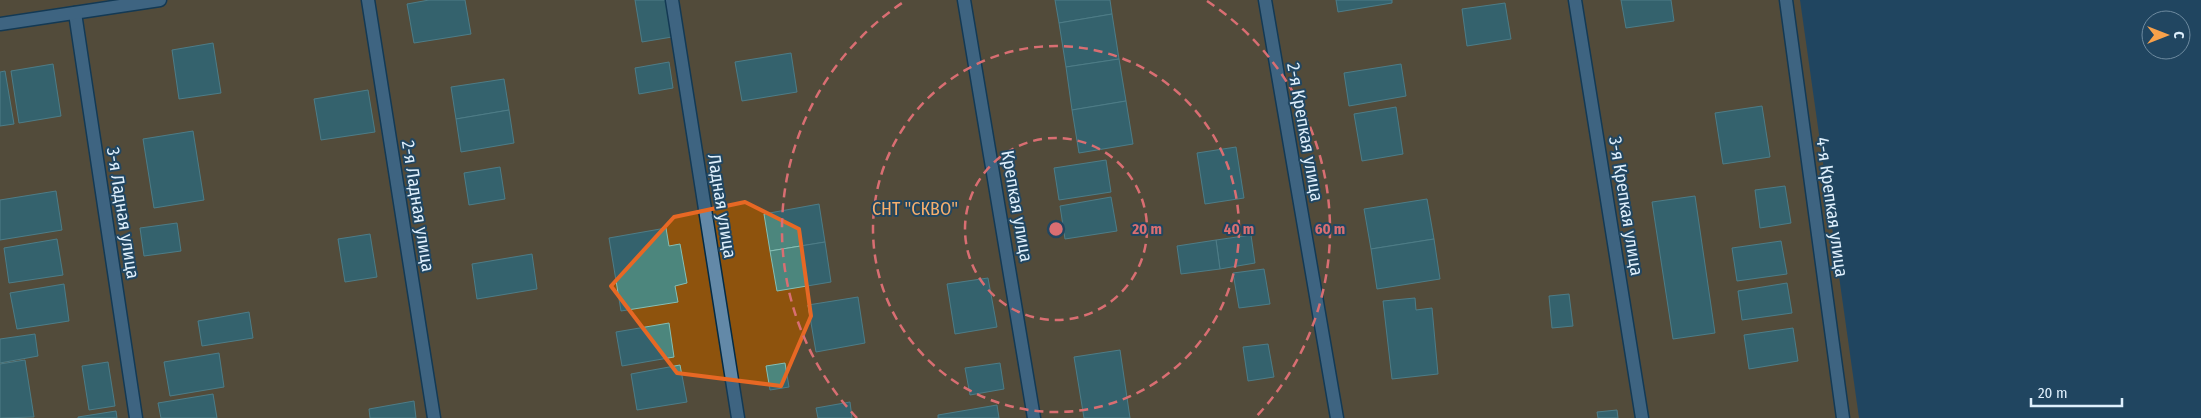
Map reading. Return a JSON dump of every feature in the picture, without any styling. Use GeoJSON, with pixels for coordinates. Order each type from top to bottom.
{"type":"FeatureCollection","features":[{"type":"Feature","properties":{"kind":"lane"},"geometry":{"type":"LineString","coordinates":[[0,24],[160,0]]}},
{"type":"Feature","properties":{"kind":"lane","name":"2-я Ладная улица"},"geometry":{"type":"LineString","coordinates":[[368,0],[434,418]]}},
{"type":"Feature","properties":{"kind":"lane","name":"Ладная улица"},"geometry":{"type":"LineString","coordinates":[[672,0],[738,418]]}},
{"type":"Feature","properties":{"kind":"lane","name":"Крепкая улица"},"geometry":{"type":"LineString","coordinates":[[964,0],[1034,418]]}},
{"type":"Feature","properties":{"kind":"lane","name":"2-я Крепкая улица"},"geometry":{"type":"LineString","coordinates":[[1265,0],[1337,418]]}},
{"type":"Feature","properties":{"kind":"lane","name":"3-я Крепкая улица"},"geometry":{"type":"LineString","coordinates":[[1575,0],[1642,418]]}},
{"type":"Feature","properties":{"kind":"lane","name":"4-я Крепкая улица"},"geometry":{"type":"LineString","coordinates":[[1786,0],[1843,418]]}},
{"type":"Feature","properties":{"kind":"lane","name":"3-я Ладная улица"},"geometry":{"type":"LineString","coordinates":[[75,13],[136,418]]}},
{"type":"Feature","properties":{"kind":"highlighted area"},"geometry":{"type":"Polygon","coordinates":[[[745,202],[799,229],[811,316],[781,386],[677,373],[611,286],[674,217],[745,202]]]}},
{"type":"Feature","properties":{"kind":"green space","name":"СНТ \"СКВО\""},"geometry":{"type":"Polygon","coordinates":[[[0,0],[1800,0],[1859,418],[0,418],[0,0]]]}},
{"type":"Feature","properties":{"kind":"building"},"geometry":{"type":"Polygon","coordinates":[[[429,0],[465,0],[471,34],[414,43],[407,4],[429,0]]]}},
{"type":"Feature","properties":{"kind":"building"},"geometry":{"type":"Polygon","coordinates":[[[635,0],[666,0],[672,37],[642,42],[635,0]]]}},
{"type":"Feature","properties":{"kind":"building"},"geometry":{"type":"Polygon","coordinates":[[[1055,0],[1110,0],[1112,14],[1059,23],[1055,0]]]}},
{"type":"Feature","properties":{"kind":"building"},"geometry":{"type":"Polygon","coordinates":[[[1336,0],[1392,0],[1392,3],[1338,12],[1336,0]]]}},
{"type":"Feature","properties":{"kind":"building"},"geometry":{"type":"Polygon","coordinates":[[[1621,0],[1671,0],[1674,21],[1626,28],[1621,0]]]}},
{"type":"Feature","properties":{"kind":"building"},"geometry":{"type":"Polygon","coordinates":[[[1505,3],[1511,39],[1467,46],[1462,9],[1505,3]]]}},
{"type":"Feature","properties":{"kind":"building"},"geometry":{"type":"Polygon","coordinates":[[[1112,14],[1119,59],[1066,67],[1059,23],[1112,14]]]}},
{"type":"Feature","properties":{"kind":"building"},"geometry":{"type":"Polygon","coordinates":[[[213,43],[221,93],[179,99],[172,50],[213,43]]]}},
{"type":"Feature","properties":{"kind":"building"},"geometry":{"type":"Polygon","coordinates":[[[791,53],[797,92],[742,101],[735,62],[791,53]]]}},
{"type":"Feature","properties":{"kind":"building"},"geometry":{"type":"Polygon","coordinates":[[[1119,59],[1126,101],[1072,110],[1066,67],[1119,59]]]}},
{"type":"Feature","properties":{"kind":"building"},"geometry":{"type":"Polygon","coordinates":[[[669,62],[673,88],[639,94],[635,68],[669,62]]]}},
{"type":"Feature","properties":{"kind":"building"},"geometry":{"type":"Polygon","coordinates":[[[53,64],[61,116],[19,123],[11,71],[53,64]]]}},
{"type":"Feature","properties":{"kind":"building"},"geometry":{"type":"Polygon","coordinates":[[[1401,64],[1406,96],[1349,106],[1344,73],[1401,64]]]}},
{"type":"Feature","properties":{"kind":"building"},"geometry":{"type":"Polygon","coordinates":[[[5,71],[14,124],[0,126],[0,72],[5,71]]]}},
{"type":"Feature","properties":{"kind":"building"},"geometry":{"type":"Polygon","coordinates":[[[504,79],[509,110],[456,119],[451,87],[504,79]]]}},
{"type":"Feature","properties":{"kind":"building"},"geometry":{"type":"Polygon","coordinates":[[[368,90],[375,132],[321,140],[314,99],[368,90]]]}},
{"type":"Feature","properties":{"kind":"building"},"geometry":{"type":"Polygon","coordinates":[[[1126,101],[1133,144],[1079,153],[1072,110],[1126,101]]]}},
{"type":"Feature","properties":{"kind":"building"},"geometry":{"type":"Polygon","coordinates":[[[1762,106],[1770,157],[1723,164],[1715,113],[1762,106]]]}},
{"type":"Feature","properties":{"kind":"building"},"geometry":{"type":"Polygon","coordinates":[[[1396,107],[1403,154],[1362,161],[1354,114],[1396,107]]]}},
{"type":"Feature","properties":{"kind":"building"},"geometry":{"type":"Polygon","coordinates":[[[509,110],[514,143],[461,152],[456,119],[509,110]]]}},
{"type":"Feature","properties":{"kind":"building"},"geometry":{"type":"Polygon","coordinates":[[[193,131],[204,200],[154,208],[143,139],[193,131]]]}},
{"type":"Feature","properties":{"kind":"building"},"geometry":{"type":"Polygon","coordinates":[[[1236,147],[1244,198],[1205,204],[1197,153],[1236,147]]]}},
{"type":"Feature","properties":{"kind":"building"},"geometry":{"type":"Polygon","coordinates":[[[1106,160],[1111,192],[1059,200],[1054,168],[1106,160]]]}},
{"type":"Feature","properties":{"kind":"building"},"geometry":{"type":"Polygon","coordinates":[[[500,167],[505,199],[469,205],[464,173],[500,167]]]}},
{"type":"Feature","properties":{"kind":"building"},"geometry":{"type":"Polygon","coordinates":[[[1785,186],[1791,223],[1760,228],[1755,190],[1785,186]]]}},
{"type":"Feature","properties":{"kind":"building"},"geometry":{"type":"Polygon","coordinates":[[[56,191],[62,230],[0,240],[0,200],[56,191]]]}},
{"type":"Feature","properties":{"kind":"building"},"geometry":{"type":"Polygon","coordinates":[[[1695,196],[1715,333],[1673,339],[1652,202],[1695,196]]]}},
{"type":"Feature","properties":{"kind":"building"},"geometry":{"type":"Polygon","coordinates":[[[1111,197],[1117,231],[1065,239],[1060,206],[1111,197]]]}},
{"type":"Feature","properties":{"kind":"building"},"geometry":{"type":"Polygon","coordinates":[[[1427,199],[1434,239],[1371,249],[1364,209],[1427,199]]]}},
{"type":"Feature","properties":{"kind":"building"},"geometry":{"type":"Polygon","coordinates":[[[819,204],[825,242],[770,251],[764,214],[819,204]]]}},
{"type":"Feature","properties":{"kind":"building"},"geometry":{"type":"Polygon","coordinates":[[[177,223],[181,251],[144,256],[140,228],[177,223]]]}},
{"type":"Feature","properties":{"kind":"building"},"geometry":{"type":"Polygon","coordinates":[[[666,228],[669,246],[680,244],[687,283],[675,286],[678,302],[621,311],[609,238],[666,228]]]}},
{"type":"Feature","properties":{"kind":"building"},"geometry":{"type":"Polygon","coordinates":[[[370,234],[377,277],[345,282],[338,239],[370,234]]]}},
{"type":"Feature","properties":{"kind":"building"},"geometry":{"type":"Polygon","coordinates":[[[1251,235],[1255,263],[1220,269],[1216,240],[1251,235]]]}},
{"type":"Feature","properties":{"kind":"building"},"geometry":{"type":"Polygon","coordinates":[[[57,239],[63,275],[9,283],[4,248],[57,239]]]}},
{"type":"Feature","properties":{"kind":"building"},"geometry":{"type":"Polygon","coordinates":[[[1434,239],[1440,279],[1377,289],[1371,249],[1434,239]]]}},
{"type":"Feature","properties":{"kind":"building"},"geometry":{"type":"Polygon","coordinates":[[[1216,240],[1220,269],[1181,274],[1177,246],[1216,240]]]}},
{"type":"Feature","properties":{"kind":"building"},"geometry":{"type":"Polygon","coordinates":[[[1781,241],[1787,274],[1737,281],[1732,248],[1781,241]]]}},
{"type":"Feature","properties":{"kind":"building"},"geometry":{"type":"Polygon","coordinates":[[[825,242],[831,282],[777,291],[770,251],[825,242]]]}},
{"type":"Feature","properties":{"kind":"building"},"geometry":{"type":"Polygon","coordinates":[[[532,254],[537,289],[477,299],[472,264],[532,254]]]}},
{"type":"Feature","properties":{"kind":"building"},"geometry":{"type":"Polygon","coordinates":[[[1264,269],[1270,304],[1239,308],[1233,273],[1264,269]]]}},
{"type":"Feature","properties":{"kind":"building"},"geometry":{"type":"Polygon","coordinates":[[[988,278],[997,327],[955,334],[947,284],[988,278]]]}},
{"type":"Feature","properties":{"kind":"building"},"geometry":{"type":"Polygon","coordinates":[[[1787,283],[1792,313],[1742,320],[1738,291],[1787,283]]]}},
{"type":"Feature","properties":{"kind":"building"},"geometry":{"type":"Polygon","coordinates":[[[64,284],[69,321],[17,329],[10,293],[64,284]]]}},
{"type":"Feature","properties":{"kind":"building"},"geometry":{"type":"Polygon","coordinates":[[[1569,294],[1573,326],[1552,328],[1549,296],[1569,294]]]}},
{"type":"Feature","properties":{"kind":"building"},"geometry":{"type":"Polygon","coordinates":[[[858,297],[865,343],[816,352],[808,305],[858,297]]]}},
{"type":"Feature","properties":{"kind":"building"},"geometry":{"type":"Polygon","coordinates":[[[1415,298],[1416,310],[1432,308],[1438,374],[1392,379],[1383,301],[1415,298]]]}},
{"type":"Feature","properties":{"kind":"building"},"geometry":{"type":"Polygon","coordinates":[[[249,312],[253,338],[202,346],[198,321],[249,312]]]}},
{"type":"Feature","properties":{"kind":"building"},"geometry":{"type":"Polygon","coordinates":[[[669,323],[674,357],[622,366],[616,332],[669,323]]]}},
{"type":"Feature","properties":{"kind":"building"},"geometry":{"type":"Polygon","coordinates":[[[1793,328],[1798,361],[1749,369],[1744,335],[1793,328]]]}},
{"type":"Feature","properties":{"kind":"building"},"geometry":{"type":"Polygon","coordinates":[[[35,334],[38,356],[0,363],[0,339],[35,334]]]}},
{"type":"Feature","properties":{"kind":"building"},"geometry":{"type":"Polygon","coordinates":[[[1268,344],[1274,377],[1248,381],[1243,347],[1268,344]]]}},
{"type":"Feature","properties":{"kind":"building"},"geometry":{"type":"Polygon","coordinates":[[[1120,350],[1130,418],[1084,418],[1074,357],[1120,350]]]}},
{"type":"Feature","properties":{"kind":"building"},"geometry":{"type":"Polygon","coordinates":[[[219,353],[224,387],[170,396],[164,362],[219,353]]]}},
{"type":"Feature","properties":{"kind":"building"},"geometry":{"type":"Polygon","coordinates":[[[25,360],[34,417],[0,418],[0,364],[25,360]]]}},
{"type":"Feature","properties":{"kind":"building"},"geometry":{"type":"Polygon","coordinates":[[[108,362],[115,406],[89,410],[82,366],[108,362]]]}},
{"type":"Feature","properties":{"kind":"building"},"geometry":{"type":"Polygon","coordinates":[[[785,363],[789,387],[770,390],[766,366],[785,363]]]}},
{"type":"Feature","properties":{"kind":"building"},"geometry":{"type":"Polygon","coordinates":[[[1000,363],[1004,389],[970,395],[965,368],[1000,363]]]}},
{"type":"Feature","properties":{"kind":"building"},"geometry":{"type":"Polygon","coordinates":[[[680,365],[687,402],[637,410],[631,374],[680,365]]]}},
{"type":"Feature","properties":{"kind":"building"},"geometry":{"type":"Polygon","coordinates":[[[213,394],[217,418],[161,418],[158,403],[213,394]]]}},
{"type":"Feature","properties":{"kind":"building"},"geometry":{"type":"Polygon","coordinates":[[[414,401],[416,418],[370,418],[369,409],[414,401]]]}},
{"type":"Feature","properties":{"kind":"building"},"geometry":{"type":"Polygon","coordinates":[[[850,402],[852,418],[818,418],[816,408],[850,402]]]}},
{"type":"Feature","properties":{"kind":"building"},"geometry":{"type":"Polygon","coordinates":[[[997,405],[999,418],[938,418],[938,415],[997,405]]]}},
{"type":"Feature","properties":{"kind":"building"},"geometry":{"type":"Polygon","coordinates":[[[1617,410],[1618,418],[1598,418],[1597,412],[1617,410]]]}},
{"type":"Feature","properties":{"kind":"building"},"geometry":{"type":"Polygon","coordinates":[[[116,411],[117,418],[78,418],[78,417],[116,411]]]}}]}
